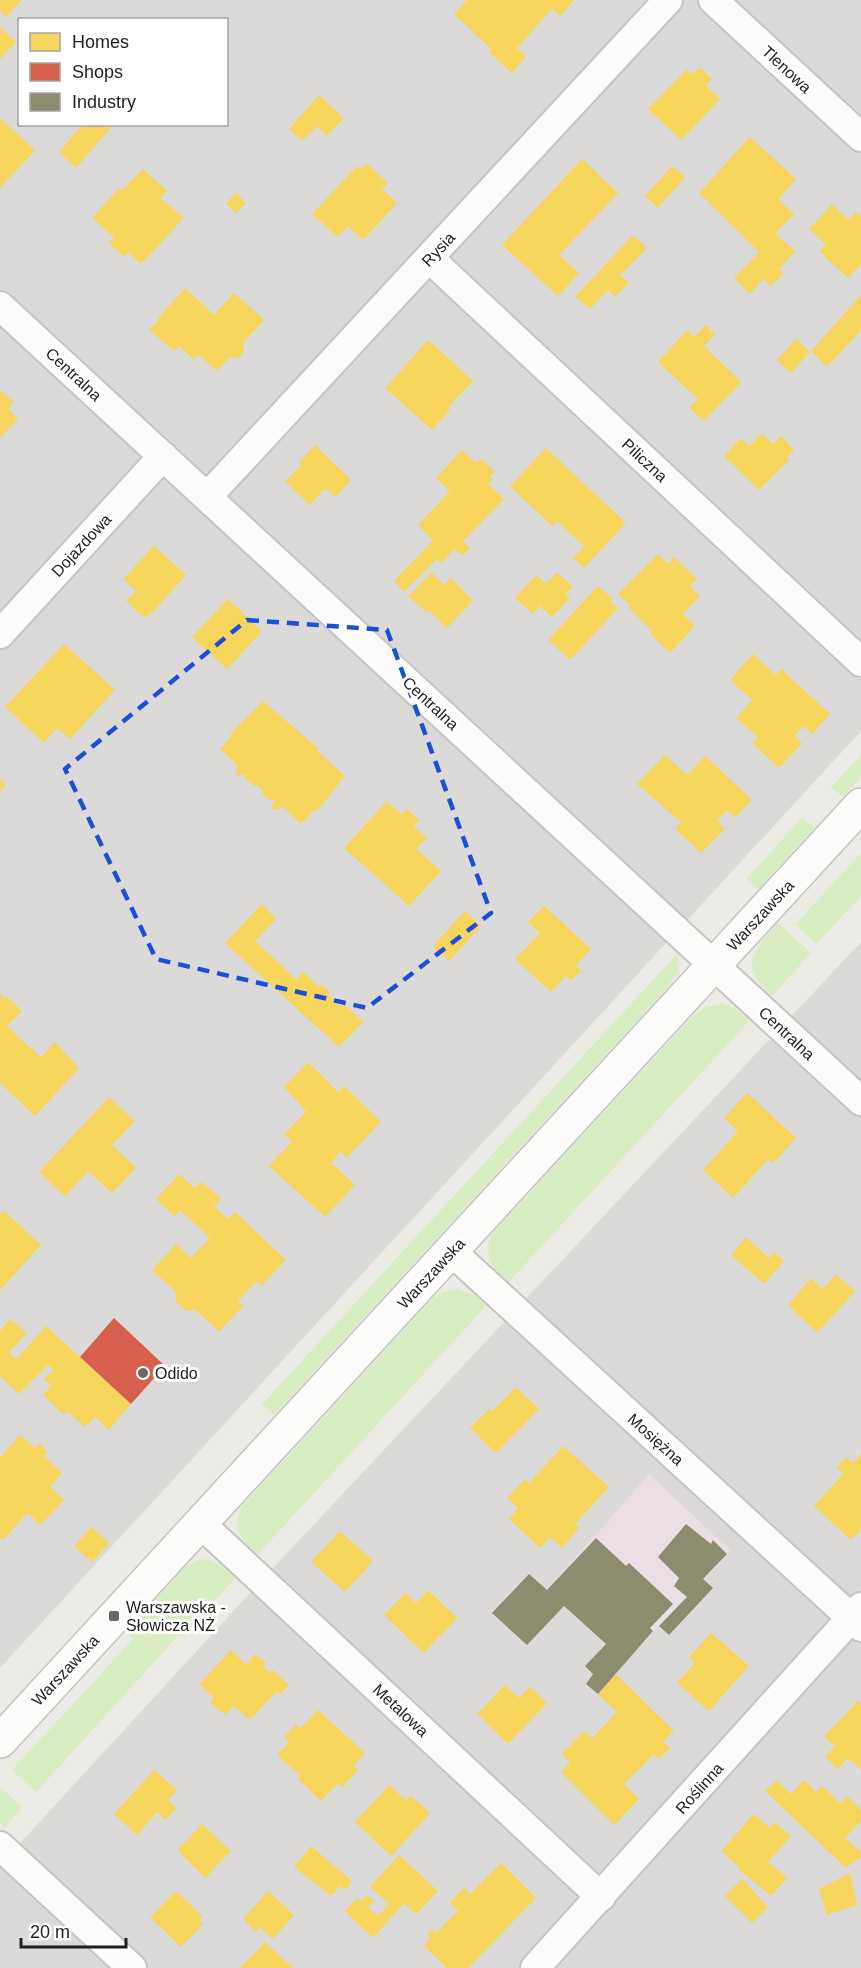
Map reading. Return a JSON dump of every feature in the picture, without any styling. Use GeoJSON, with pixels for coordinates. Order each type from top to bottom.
{"type":"FeatureCollection","features":[{"type":"Feature","properties":{"kind":"street","name":"Rysia"},"geometry":{"type":"LineString","coordinates":[[207,497],[668,0]]}},
{"type":"Feature","properties":{"kind":"street","name":"Tlenowa"},"geometry":{"type":"LineString","coordinates":[[713,0],[861,137]]}},
{"type":"Feature","properties":{"kind":"street","name":"Piliczna"},"geometry":{"type":"LineString","coordinates":[[429,258],[861,662]]}},
{"type":"Feature","properties":{"kind":"street","name":"Centralna"},"geometry":{"type":"LineString","coordinates":[[0,306],[861,1101]]}},
{"type":"Feature","properties":{"kind":"street","name":"Dojazdowa"},"geometry":{"type":"LineString","coordinates":[[0,634],[163,456]]}},
{"type":"Feature","properties":{"kind":"street","name":"Warszawska"},"geometry":{"type":"LineString","coordinates":[[0,1741],[861,805]]}},
{"type":"Feature","properties":{"kind":"street","name":"Mosiężna"},"geometry":{"type":"LineString","coordinates":[[451,1251],[858,1617]]}},
{"type":"Feature","properties":{"kind":"street","name":"Metalowa"},"geometry":{"type":"LineString","coordinates":[[200,1523],[602,1897]]}},
{"type":"Feature","properties":{"kind":"street","name":"Roślinna"},"geometry":{"type":"LineString","coordinates":[[535,1968],[858,1617]]}},
{"type":"Feature","properties":{"kind":"street"},"geometry":{"type":"LineString","coordinates":[[0,1846],[132,1968]]}},
{"type":"Feature","properties":{"kind":"highlighted area"},"geometry":{"type":"Polygon","coordinates":[[[247,620],[387,630],[491,913],[367,1008],[156,959],[65,769],[247,620]]]}},
{"type":"Feature","properties":{"kind":"shaded area"},"geometry":{"type":"Polygon","coordinates":[[[0,0],[861,0],[861,731],[0,1668],[0,0]]]}},
{"type":"Feature","properties":{"kind":"shaded area"},"geometry":{"type":"Polygon","coordinates":[[[861,942],[861,1968],[0,1968],[0,1865],[273,1568],[861,942]]]}},
{"type":"Feature","properties":{"kind":"shaded area"},"geometry":{"type":"Polygon","coordinates":[[[649,1474],[731,1551],[625,1662],[547,1591],[649,1474]]]}},
{"type":"Feature","properties":{"kind":"green space"},"geometry":{"type":"Polygon","coordinates":[[[861,755],[861,777],[843,797],[831,787],[861,755]]]}},
{"type":"Feature","properties":{"kind":"green space"},"geometry":{"type":"Polygon","coordinates":[[[803,817],[814,828],[758,890],[746,879],[803,817]]]}},
{"type":"Feature","properties":{"kind":"green space"},"geometry":{"type":"Polygon","coordinates":[[[861,853],[861,896],[816,944],[795,925],[861,853]]]}},
{"type":"Feature","properties":{"kind":"green space"},"geometry":{"type":"Polygon","coordinates":[[[778,923],[811,953],[772,996],[761,985],[752,966],[756,950],[778,923]]]}},
{"type":"Feature","properties":{"kind":"green space"},"geometry":{"type":"Polygon","coordinates":[[[677,954],[678,972],[667,988],[274,1415],[262,1404],[677,954]]]}},
{"type":"Feature","properties":{"kind":"green space"},"geometry":{"type":"Polygon","coordinates":[[[723,1003],[737,1010],[749,1021],[508,1283],[497,1272],[488,1253],[488,1246],[494,1231],[695,1014],[707,1007],[723,1003]]]}},
{"type":"Feature","properties":{"kind":"green space"},"geometry":{"type":"Polygon","coordinates":[[[457,1289],[475,1295],[486,1306],[258,1554],[242,1538],[237,1527],[243,1505],[434,1297],[442,1292],[457,1289]]]}},
{"type":"Feature","properties":{"kind":"green space"},"geometry":{"type":"Polygon","coordinates":[[[203,1559],[217,1564],[235,1578],[183,1636],[177,1637],[36,1792],[12,1770],[133,1639],[126,1632],[185,1567],[203,1559]]]}},
{"type":"Feature","properties":{"kind":"green space"},"geometry":{"type":"Polygon","coordinates":[[[0,1787],[22,1807],[4,1828],[0,1823],[0,1787]]]}},
{"type":"Feature","properties":{"kind":"building: Homes"},"geometry":{"type":"Polygon","coordinates":[[[0,0],[22,0],[6,17],[0,11],[0,0]]]}},
{"type":"Feature","properties":{"kind":"building: Homes"},"geometry":{"type":"Polygon","coordinates":[[[467,0],[574,0],[560,16],[552,9],[517,48],[526,57],[512,73],[489,52],[491,49],[454,14],[467,0]]]}},
{"type":"Feature","properties":{"kind":"building: Homes"},"geometry":{"type":"Polygon","coordinates":[[[0,27],[16,42],[0,59],[0,27]]]}},
{"type":"Feature","properties":{"kind":"building: Homes"},"geometry":{"type":"Polygon","coordinates":[[[700,67],[712,79],[705,85],[720,99],[681,140],[648,109],[687,69],[693,74],[700,67]]]}},
{"type":"Feature","properties":{"kind":"building: Homes"},"geometry":{"type":"Polygon","coordinates":[[[319,95],[344,118],[327,136],[317,126],[302,141],[289,129],[319,95]]]}},
{"type":"Feature","properties":{"kind":"building: Homes"},"geometry":{"type":"Polygon","coordinates":[[[0,118],[35,150],[0,188],[0,118]]]}},
{"type":"Feature","properties":{"kind":"building: Homes"},"geometry":{"type":"Polygon","coordinates":[[[81,126],[112,126],[76,168],[59,152],[81,126]]]}},
{"type":"Feature","properties":{"kind":"building: Homes"},"geometry":{"type":"Polygon","coordinates":[[[750,137],[796,179],[778,199],[794,214],[775,234],[795,251],[779,269],[784,274],[771,286],[763,279],[750,294],[734,278],[759,252],[699,193],[750,137]]]}},
{"type":"Feature","properties":{"kind":"building: Homes"},"geometry":{"type":"Polygon","coordinates":[[[582,159],[618,193],[559,255],[579,273],[558,296],[502,245],[582,159]]]}},
{"type":"Feature","properties":{"kind":"building: Homes"},"geometry":{"type":"Polygon","coordinates":[[[366,163],[388,183],[382,189],[397,203],[363,240],[348,226],[338,237],[312,214],[357,166],[360,169],[366,163]]]}},
{"type":"Feature","properties":{"kind":"building: Homes"},"geometry":{"type":"Polygon","coordinates":[[[672,166],[685,177],[658,208],[645,196],[672,166]]]}},
{"type":"Feature","properties":{"kind":"building: Homes"},"geometry":{"type":"Polygon","coordinates":[[[143,169],[167,191],[160,198],[184,218],[141,264],[128,252],[124,257],[109,243],[114,237],[92,218],[119,188],[122,190],[143,169]]]}},
{"type":"Feature","properties":{"kind":"building: Homes"},"geometry":{"type":"Polygon","coordinates":[[[236,193],[246,203],[236,213],[226,203],[236,193]]]}},
{"type":"Feature","properties":{"kind":"building: Homes"},"geometry":{"type":"Polygon","coordinates":[[[832,204],[849,220],[855,212],[861,217],[861,264],[848,278],[819,251],[826,245],[809,229],[832,204]]]}},
{"type":"Feature","properties":{"kind":"building: Homes"},"geometry":{"type":"Polygon","coordinates":[[[633,235],[647,248],[620,275],[629,282],[615,297],[608,290],[590,309],[575,297],[633,235]]]}},
{"type":"Feature","properties":{"kind":"building: Homes"},"geometry":{"type":"Polygon","coordinates":[[[185,288],[214,315],[234,293],[264,320],[243,343],[244,351],[238,358],[230,357],[217,371],[199,355],[194,360],[179,346],[174,351],[149,330],[185,288]]]}},
{"type":"Feature","properties":{"kind":"building: Homes"},"geometry":{"type":"Polygon","coordinates":[[[861,295],[861,330],[827,367],[811,351],[861,295]]]}},
{"type":"Feature","properties":{"kind":"building: Homes"},"geometry":{"type":"Polygon","coordinates":[[[706,325],[715,335],[704,346],[741,382],[704,421],[689,408],[698,399],[658,362],[687,330],[694,337],[706,325]]]}},
{"type":"Feature","properties":{"kind":"building: Homes"},"geometry":{"type":"Polygon","coordinates":[[[796,339],[810,352],[791,373],[777,360],[796,339]]]}},
{"type":"Feature","properties":{"kind":"building: Homes"},"geometry":{"type":"Polygon","coordinates":[[[428,340],[473,381],[448,407],[450,409],[432,430],[385,388],[428,340]]]}},
{"type":"Feature","properties":{"kind":"building: Homes"},"geometry":{"type":"Polygon","coordinates":[[[0,390],[14,402],[8,409],[18,419],[0,438],[0,390]]]}},
{"type":"Feature","properties":{"kind":"building: Homes"},"geometry":{"type":"Polygon","coordinates":[[[762,433],[773,444],[781,436],[794,450],[787,457],[789,460],[759,490],[724,456],[741,438],[749,446],[762,433]]]}},
{"type":"Feature","properties":{"kind":"building: Homes"},"geometry":{"type":"Polygon","coordinates":[[[315,445],[351,480],[335,497],[325,488],[310,505],[285,482],[315,445]]]}},
{"type":"Feature","properties":{"kind":"building: Homes"},"geometry":{"type":"Polygon","coordinates":[[[546,448],[626,523],[584,568],[573,558],[584,546],[557,521],[552,526],[510,486],[546,448]]]}},
{"type":"Feature","properties":{"kind":"building: Homes"},"geometry":{"type":"Polygon","coordinates":[[[462,450],[476,463],[481,459],[495,472],[488,484],[504,499],[463,541],[470,548],[462,556],[455,549],[441,563],[437,559],[404,592],[394,581],[433,540],[418,525],[450,491],[436,478],[462,450]]]}},
{"type":"Feature","properties":{"kind":"building: Homes"},"geometry":{"type":"Polygon","coordinates":[[[154,546],[186,575],[149,616],[142,616],[126,601],[136,591],[123,579],[154,546]]]}},
{"type":"Feature","properties":{"kind":"building: Homes"},"geometry":{"type":"Polygon","coordinates":[[[658,554],[668,564],[674,557],[697,579],[690,586],[700,596],[683,614],[695,626],[670,653],[650,634],[653,632],[618,594],[658,554]]]}},
{"type":"Feature","properties":{"kind":"building: Homes"},"geometry":{"type":"Polygon","coordinates":[[[557,572],[573,587],[565,594],[570,598],[552,617],[540,606],[533,614],[515,598],[536,575],[546,584],[557,572]]]}},
{"type":"Feature","properties":{"kind":"building: Homes"},"geometry":{"type":"Polygon","coordinates":[[[432,573],[444,585],[451,578],[473,601],[447,628],[428,610],[426,612],[408,596],[432,573]]]}},
{"type":"Feature","properties":{"kind":"building: Homes"},"geometry":{"type":"Polygon","coordinates":[[[598,586],[613,599],[610,601],[618,608],[570,660],[548,640],[598,586]]]}},
{"type":"Feature","properties":{"kind":"building: Homes"},"geometry":{"type":"Polygon","coordinates":[[[228,599],[262,631],[227,669],[192,637],[228,599]]]}},
{"type":"Feature","properties":{"kind":"building: Homes"},"geometry":{"type":"Polygon","coordinates":[[[64,644],[115,690],[70,739],[57,728],[44,743],[5,707],[64,644]]]}},
{"type":"Feature","properties":{"kind":"building: Homes"},"geometry":{"type":"Polygon","coordinates":[[[753,654],[776,675],[781,669],[830,714],[812,734],[803,726],[794,736],[802,743],[779,768],[752,743],[758,737],[736,718],[752,700],[730,680],[753,654]]]}},
{"type":"Feature","properties":{"kind":"building: Homes"},"geometry":{"type":"Polygon","coordinates":[[[263,701],[319,749],[317,751],[345,776],[317,811],[315,809],[301,824],[283,807],[274,810],[272,808],[274,800],[269,800],[257,785],[254,786],[246,779],[245,774],[238,776],[235,774],[238,766],[220,749],[232,736],[230,734],[263,701]]]}},
{"type":"Feature","properties":{"kind":"building: Homes"},"geometry":{"type":"Polygon","coordinates":[[[665,755],[687,775],[705,756],[752,800],[735,817],[727,810],[717,821],[725,829],[701,853],[675,829],[681,822],[637,784],[665,755]]]}},
{"type":"Feature","properties":{"kind":"building: Homes"},"geometry":{"type":"Polygon","coordinates":[[[0,779],[6,785],[0,792],[0,779]]]}},
{"type":"Feature","properties":{"kind":"building: Homes"},"geometry":{"type":"Polygon","coordinates":[[[387,801],[402,815],[407,809],[419,820],[414,826],[427,838],[416,849],[441,871],[409,906],[344,848],[387,801]]]}},
{"type":"Feature","properties":{"kind":"building: Homes"},"geometry":{"type":"Polygon","coordinates":[[[262,904],[276,919],[255,941],[297,980],[303,972],[319,987],[321,984],[330,992],[329,995],[341,1007],[344,1004],[363,1022],[339,1047],[225,943],[262,904]]]}},
{"type":"Feature","properties":{"kind":"building: Homes"},"geometry":{"type":"Polygon","coordinates":[[[544,906],[591,949],[576,966],[581,971],[571,980],[566,976],[551,992],[515,959],[540,933],[528,922],[544,906]]]}},
{"type":"Feature","properties":{"kind":"building: Homes"},"geometry":{"type":"Polygon","coordinates":[[[465,911],[481,926],[449,961],[433,946],[465,911]]]}},
{"type":"Feature","properties":{"kind":"building: Homes"},"geometry":{"type":"Polygon","coordinates":[[[0,994],[4,998],[6,996],[22,1011],[7,1026],[24,1042],[41,1057],[55,1042],[79,1068],[35,1116],[0,1083],[0,994]]]}},
{"type":"Feature","properties":{"kind":"building: Homes"},"geometry":{"type":"Polygon","coordinates":[[[308,1062],[339,1093],[344,1086],[381,1122],[346,1158],[341,1151],[331,1163],[355,1185],[325,1217],[269,1166],[292,1141],[284,1135],[306,1111],[284,1087],[308,1062]]]}},
{"type":"Feature","properties":{"kind":"building: Homes"},"geometry":{"type":"Polygon","coordinates":[[[747,1093],[796,1138],[773,1163],[768,1159],[733,1198],[703,1170],[738,1131],[724,1118],[747,1093]]]}},
{"type":"Feature","properties":{"kind":"building: Homes"},"geometry":{"type":"Polygon","coordinates":[[[109,1097],[135,1121],[112,1145],[136,1168],[112,1193],[88,1171],[65,1196],[39,1172],[109,1097]]]}},
{"type":"Feature","properties":{"kind":"building: Homes"},"geometry":{"type":"Polygon","coordinates":[[[179,1174],[195,1188],[202,1182],[221,1199],[214,1206],[228,1219],[235,1212],[286,1260],[262,1285],[257,1281],[238,1301],[243,1306],[219,1332],[196,1310],[186,1311],[176,1302],[175,1291],[152,1270],[176,1244],[191,1258],[210,1238],[180,1210],[174,1216],[156,1199],[179,1174]]]}},
{"type":"Feature","properties":{"kind":"building: Homes"},"geometry":{"type":"Polygon","coordinates":[[[4,1211],[41,1245],[0,1290],[0,1215],[4,1211]]]}},
{"type":"Feature","properties":{"kind":"building: Homes"},"geometry":{"type":"Polygon","coordinates":[[[746,1237],[769,1258],[774,1252],[784,1261],[764,1284],[731,1255],[746,1237]]]}},
{"type":"Feature","properties":{"kind":"building: Homes"},"geometry":{"type":"Polygon","coordinates":[[[836,1275],[855,1291],[817,1333],[788,1305],[811,1278],[822,1289],[836,1275]]]}},
{"type":"Feature","properties":{"kind":"building: Homes"},"geometry":{"type":"Polygon","coordinates":[[[10,1319],[27,1333],[9,1352],[16,1359],[46,1326],[131,1404],[109,1430],[95,1417],[85,1427],[67,1411],[64,1415],[43,1395],[51,1386],[44,1379],[53,1370],[48,1365],[19,1394],[0,1376],[0,1331],[10,1319]]]}},
{"type":"Feature","properties":{"kind":"building: Homes"},"geometry":{"type":"Polygon","coordinates":[[[516,1387],[539,1409],[496,1453],[470,1428],[489,1409],[492,1411],[516,1387]]]}},
{"type":"Feature","properties":{"kind":"building: Homes"},"geometry":{"type":"Polygon","coordinates":[[[20,1435],[35,1448],[39,1443],[47,1451],[44,1456],[62,1473],[50,1487],[64,1500],[41,1525],[27,1513],[3,1540],[0,1538],[0,1458],[20,1435]]]}},
{"type":"Feature","properties":{"kind":"building: Homes"},"geometry":{"type":"Polygon","coordinates":[[[563,1446],[609,1487],[575,1524],[579,1528],[562,1548],[550,1537],[540,1548],[509,1519],[518,1508],[507,1498],[525,1479],[529,1483],[563,1446]]]}},
{"type":"Feature","properties":{"kind":"building: Homes"},"geometry":{"type":"Polygon","coordinates":[[[861,1454],[861,1529],[851,1540],[814,1506],[843,1474],[837,1468],[846,1457],[853,1463],[861,1454]]]}},
{"type":"Feature","properties":{"kind":"building: Homes"},"geometry":{"type":"Polygon","coordinates":[[[91,1527],[109,1543],[92,1562],[74,1546],[91,1527]]]}},
{"type":"Feature","properties":{"kind":"building: Homes"},"geometry":{"type":"Polygon","coordinates":[[[340,1531],[373,1561],[345,1592],[311,1562],[340,1531]]]}},
{"type":"Feature","properties":{"kind":"building: Homes"},"geometry":{"type":"Polygon","coordinates":[[[428,1590],[457,1618],[424,1653],[384,1615],[405,1593],[416,1603],[428,1590]]]}},
{"type":"Feature","properties":{"kind":"building: Homes"},"geometry":{"type":"Polygon","coordinates":[[[711,1633],[749,1666],[709,1711],[677,1683],[695,1663],[689,1657],[711,1633]]]}},
{"type":"Feature","properties":{"kind":"building: Homes"},"geometry":{"type":"Polygon","coordinates":[[[231,1650],[246,1664],[255,1654],[266,1663],[263,1667],[270,1673],[273,1670],[289,1685],[280,1694],[277,1691],[250,1720],[234,1706],[225,1715],[210,1702],[214,1698],[199,1684],[231,1650]]]}},
{"type":"Feature","properties":{"kind":"building: Homes"},"geometry":{"type":"Polygon","coordinates":[[[616,1674],[674,1731],[663,1742],[670,1748],[659,1759],[654,1754],[624,1784],[639,1799],[614,1825],[561,1772],[570,1762],[561,1754],[584,1731],[592,1738],[617,1712],[598,1694],[616,1674]]]}},
{"type":"Feature","properties":{"kind":"building: Homes"},"geometry":{"type":"Polygon","coordinates":[[[505,1685],[519,1698],[530,1687],[547,1703],[508,1744],[477,1714],[505,1685]]]}},
{"type":"Feature","properties":{"kind":"building: Homes"},"geometry":{"type":"Polygon","coordinates":[[[858,1701],[861,1704],[861,1770],[848,1758],[838,1769],[825,1757],[835,1746],[824,1737],[858,1701]]]}},
{"type":"Feature","properties":{"kind":"building: Homes"},"geometry":{"type":"Polygon","coordinates":[[[318,1710],[365,1753],[353,1766],[358,1770],[342,1787],[338,1783],[321,1801],[298,1779],[301,1776],[277,1755],[289,1742],[284,1737],[296,1724],[301,1728],[318,1710]]]}},
{"type":"Feature","properties":{"kind":"building: Homes"},"geometry":{"type":"Polygon","coordinates":[[[154,1770],[177,1790],[168,1800],[177,1808],[165,1820],[157,1812],[137,1835],[114,1814],[154,1770]]]}},
{"type":"Feature","properties":{"kind":"building: Homes"},"geometry":{"type":"Polygon","coordinates":[[[777,1780],[791,1794],[804,1780],[816,1792],[822,1786],[840,1803],[847,1796],[861,1810],[861,1821],[845,1838],[861,1852],[861,1856],[846,1868],[765,1791],[777,1780]]]}},
{"type":"Feature","properties":{"kind":"building: Homes"},"geometry":{"type":"Polygon","coordinates":[[[389,1785],[406,1800],[411,1796],[430,1813],[391,1856],[355,1822],[389,1785]]]}},
{"type":"Feature","properties":{"kind":"building: Homes"},"geometry":{"type":"Polygon","coordinates":[[[754,1814],[770,1828],[774,1822],[791,1836],[768,1862],[787,1878],[771,1896],[738,1869],[739,1867],[721,1851],[754,1814]]]}},
{"type":"Feature","properties":{"kind":"building: Homes"},"geometry":{"type":"Polygon","coordinates":[[[202,1824],[231,1851],[205,1878],[177,1850],[202,1824]]]}},
{"type":"Feature","properties":{"kind":"building: Homes"},"geometry":{"type":"Polygon","coordinates":[[[311,1846],[352,1881],[345,1890],[340,1886],[331,1896],[294,1867],[311,1846]]]}},
{"type":"Feature","properties":{"kind":"building: Homes"},"geometry":{"type":"Polygon","coordinates":[[[399,1855],[438,1891],[416,1914],[404,1903],[373,1938],[345,1911],[357,1898],[361,1901],[367,1895],[374,1901],[368,1907],[378,1916],[389,1904],[370,1887],[399,1855]]]}},
{"type":"Feature","properties":{"kind":"building: Homes"},"geometry":{"type":"Polygon","coordinates":[[[501,1863],[536,1898],[468,1968],[447,1968],[424,1946],[431,1938],[427,1935],[432,1929],[436,1933],[458,1911],[450,1903],[464,1887],[470,1894],[501,1863]]]}},
{"type":"Feature","properties":{"kind":"building: Homes"},"geometry":{"type":"Polygon","coordinates":[[[850,1873],[857,1905],[827,1915],[819,1889],[850,1873]]]}},
{"type":"Feature","properties":{"kind":"building: Homes"},"geometry":{"type":"Polygon","coordinates":[[[742,1879],[768,1907],[752,1923],[725,1896],[742,1879]]]}},
{"type":"Feature","properties":{"kind":"building: Homes"},"geometry":{"type":"Polygon","coordinates":[[[176,1891],[202,1916],[199,1920],[203,1924],[181,1947],[150,1917],[176,1891]]]}},
{"type":"Feature","properties":{"kind":"building: Homes"},"geometry":{"type":"Polygon","coordinates":[[[268,1891],[294,1915],[273,1939],[260,1927],[256,1932],[243,1919],[268,1891]]]}},
{"type":"Feature","properties":{"kind":"building: Homes"},"geometry":{"type":"Polygon","coordinates":[[[265,1942],[293,1968],[240,1968],[265,1942]]]}},
{"type":"Feature","properties":{"kind":"building: Shops"},"geometry":{"type":"Polygon","coordinates":[[[114,1318],[165,1366],[131,1404],[80,1357],[114,1318]]]}},
{"type":"Feature","properties":{"kind":"building: Industry"},"geometry":{"type":"Polygon","coordinates":[[[686,1524],[711,1544],[713,1540],[727,1554],[703,1579],[713,1588],[669,1635],[659,1626],[687,1597],[674,1586],[679,1578],[658,1557],[686,1524]]]}},
{"type":"Feature","properties":{"kind":"building: Industry"},"geometry":{"type":"Polygon","coordinates":[[[596,1538],[626,1566],[629,1563],[673,1604],[650,1628],[653,1631],[598,1694],[586,1684],[593,1674],[585,1666],[606,1644],[564,1606],[527,1645],[492,1613],[529,1574],[547,1590],[596,1538]]]}},
{"type":"Feature","properties":{"kind":"place","name":"Odido"},"geometry":{"type":"Point","coordinates":[143,1373]}},
{"type":"Feature","properties":{"kind":"place","name":"Warszawska - Słowicza NŻ"},"geometry":{"type":"Point","coordinates":[114,1616]}}]}
